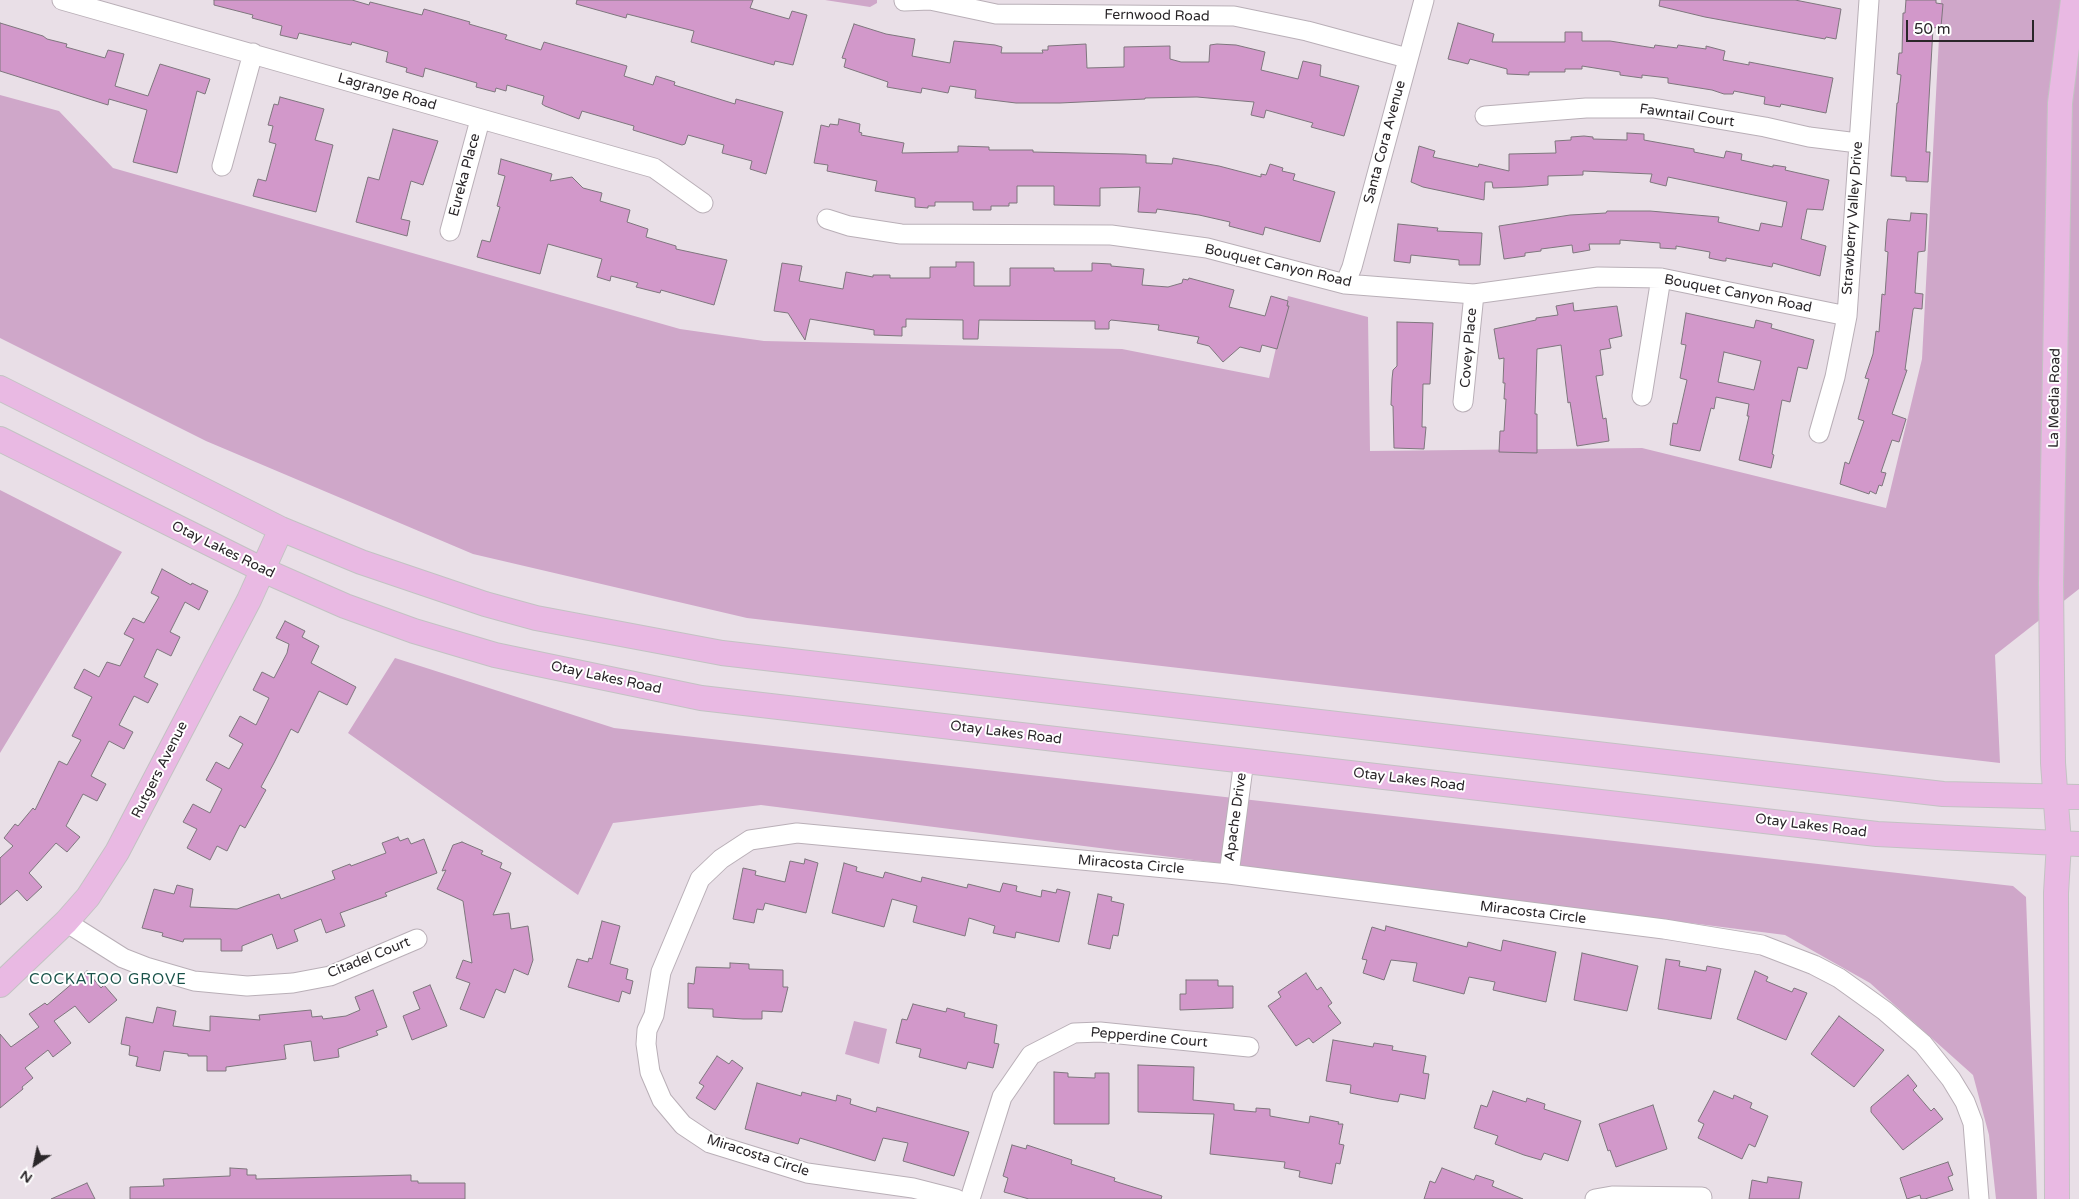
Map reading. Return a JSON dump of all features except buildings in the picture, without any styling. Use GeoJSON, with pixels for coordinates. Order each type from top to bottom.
{"type":"FeatureCollection","features":[{"type":"Feature","properties":{"kind":"main road","name":"La Media Road"},"geometry":{"type":"LineString","coordinates":[[2068,797],[2053,762],[2051,583],[2060,113],[2073,0]]}},
{"type":"Feature","properties":{"kind":"main road"},"geometry":{"type":"LineString","coordinates":[[0,388],[281,529],[360,562],[485,604],[536,618],[722,653],[1820,781],[1943,794],[2068,797],[2069,843],[2056,893],[2056,1199]]}},
{"type":"Feature","properties":{"kind":"main road","name":"Otay Lakes Road"},"geometry":{"type":"LineString","coordinates":[[0,439],[263,570],[345,606],[432,636],[496,655],[701,698],[1877,834],[2069,843]]}},
{"type":"Feature","properties":{"kind":"main road","name":"Rutgers Avenue"},"geometry":{"type":"LineString","coordinates":[[0,985],[66,922],[88,898],[126,837],[263,570],[281,529]]}},
{"type":"Feature","properties":{"kind":"street","name":"Lagrange Road"},"geometry":{"type":"LineString","coordinates":[[62,0],[654,168],[703,203]]}},
{"type":"Feature","properties":{"kind":"street","name":"Fernwood Road"},"geometry":{"type":"LineString","coordinates":[[904,1],[930,0],[997,7],[1234,16],[1307,31],[1407,58]]}},
{"type":"Feature","properties":{"kind":"street","name":"Santa Cora Avenue"},"geometry":{"type":"LineString","coordinates":[[1345,284],[1352,266],[1424,0]]}},
{"type":"Feature","properties":{"kind":"street","name":"Strawberry Valley Drive"},"geometry":{"type":"LineString","coordinates":[[1818,433],[1835,377],[1847,316],[1869,0]]}},
{"type":"Feature","properties":{"kind":"street"},"geometry":{"type":"LineString","coordinates":[[222,166],[253,53]]}},
{"type":"Feature","properties":{"kind":"street","name":"Fawntail Court"},"geometry":{"type":"LineString","coordinates":[[1485,116],[1586,108],[1653,108],[1764,127],[1809,137],[1858,143]]}},
{"type":"Feature","properties":{"kind":"street","name":"Eureka Place"},"geometry":{"type":"LineString","coordinates":[[450,231],[480,120]]}},
{"type":"Feature","properties":{"kind":"street","name":"Bouquet Canyon Road"},"geometry":{"type":"LineString","coordinates":[[827,219],[849,226],[901,234],[1111,234],[1207,248],[1345,284],[1474,294],[1598,278],[1661,278],[1847,316]]}},
{"type":"Feature","properties":{"kind":"street"},"geometry":{"type":"LineString","coordinates":[[1642,396],[1661,278]]}},
{"type":"Feature","properties":{"kind":"street","name":"Covey Place"},"geometry":{"type":"LineString","coordinates":[[1464,402],[1474,294]]}},
{"type":"Feature","properties":{"kind":"street","name":"Apache Drive"},"geometry":{"type":"LineString","coordinates":[[1228,874],[1244,760]]}},
{"type":"Feature","properties":{"kind":"street","name":"Miracosta Circle"},"geometry":{"type":"LineString","coordinates":[[956,1199],[912,1188],[807,1173],[710,1142],[689,1130],[662,1100],[650,1072],[646,1044],[647,1030],[654,1015],[661,972],[700,879],[721,858],[750,840],[796,833],[1228,874],[1664,930],[1762,945],[1806,961],[1839,978],[1885,1011],[1923,1044],[1951,1079],[1966,1102],[1974,1124],[1980,1199]]}},
{"type":"Feature","properties":{"kind":"street","name":"Citadel Court"},"geometry":{"type":"LineString","coordinates":[[66,922],[122,958],[146,967],[194,981],[246,986],[294,983],[330,976],[417,939]]}},
{"type":"Feature","properties":{"kind":"street","name":"Pepperdine Court"},"geometry":{"type":"LineString","coordinates":[[970,1199],[1002,1097],[1031,1055],[1074,1033],[1100,1032],[1249,1047]]}},
{"type":"Feature","properties":{"kind":"street"},"geometry":{"type":"LineString","coordinates":[[1594,1199],[1612,1196],[1702,1197]]}},
{"type":"Feature","properties":{"kind":"shaded area"},"geometry":{"type":"Polygon","coordinates":[[[825,0],[877,0],[877,3],[870,7],[825,0]]]}},
{"type":"Feature","properties":{"kind":"shaded area"},"geometry":{"type":"Polygon","coordinates":[[[1941,0],[2079,0],[2079,589],[1995,655],[2000,763],[747,618],[473,554],[206,441],[0,338],[0,95],[59,111],[113,168],[680,329],[764,341],[1122,349],[1269,378],[1288,296],[1368,317],[1370,451],[1642,448],[1886,508],[1922,359],[1941,0]]]}},
{"type":"Feature","properties":{"kind":"shaded area"},"geometry":{"type":"Polygon","coordinates":[[[0,490],[122,552],[0,753],[0,490]]]}},
{"type":"Feature","properties":{"kind":"shaded area"},"geometry":{"type":"Polygon","coordinates":[[[395,658],[614,728],[2013,886],[2026,897],[2037,1199],[1996,1199],[1989,1135],[1973,1075],[1870,983],[1785,935],[761,805],[613,823],[578,895],[348,733],[395,658]]]}},
{"type":"Feature","properties":{"kind":"shaded area"},"geometry":{"type":"Polygon","coordinates":[[[854,1021],[887,1029],[879,1064],[845,1054],[854,1021]]]}},
{"type":"Feature","properties":{"kind":"district","name":"COCKATOO GROVE"},"geometry":{"type":"Point","coordinates":[108,980]}}]}
